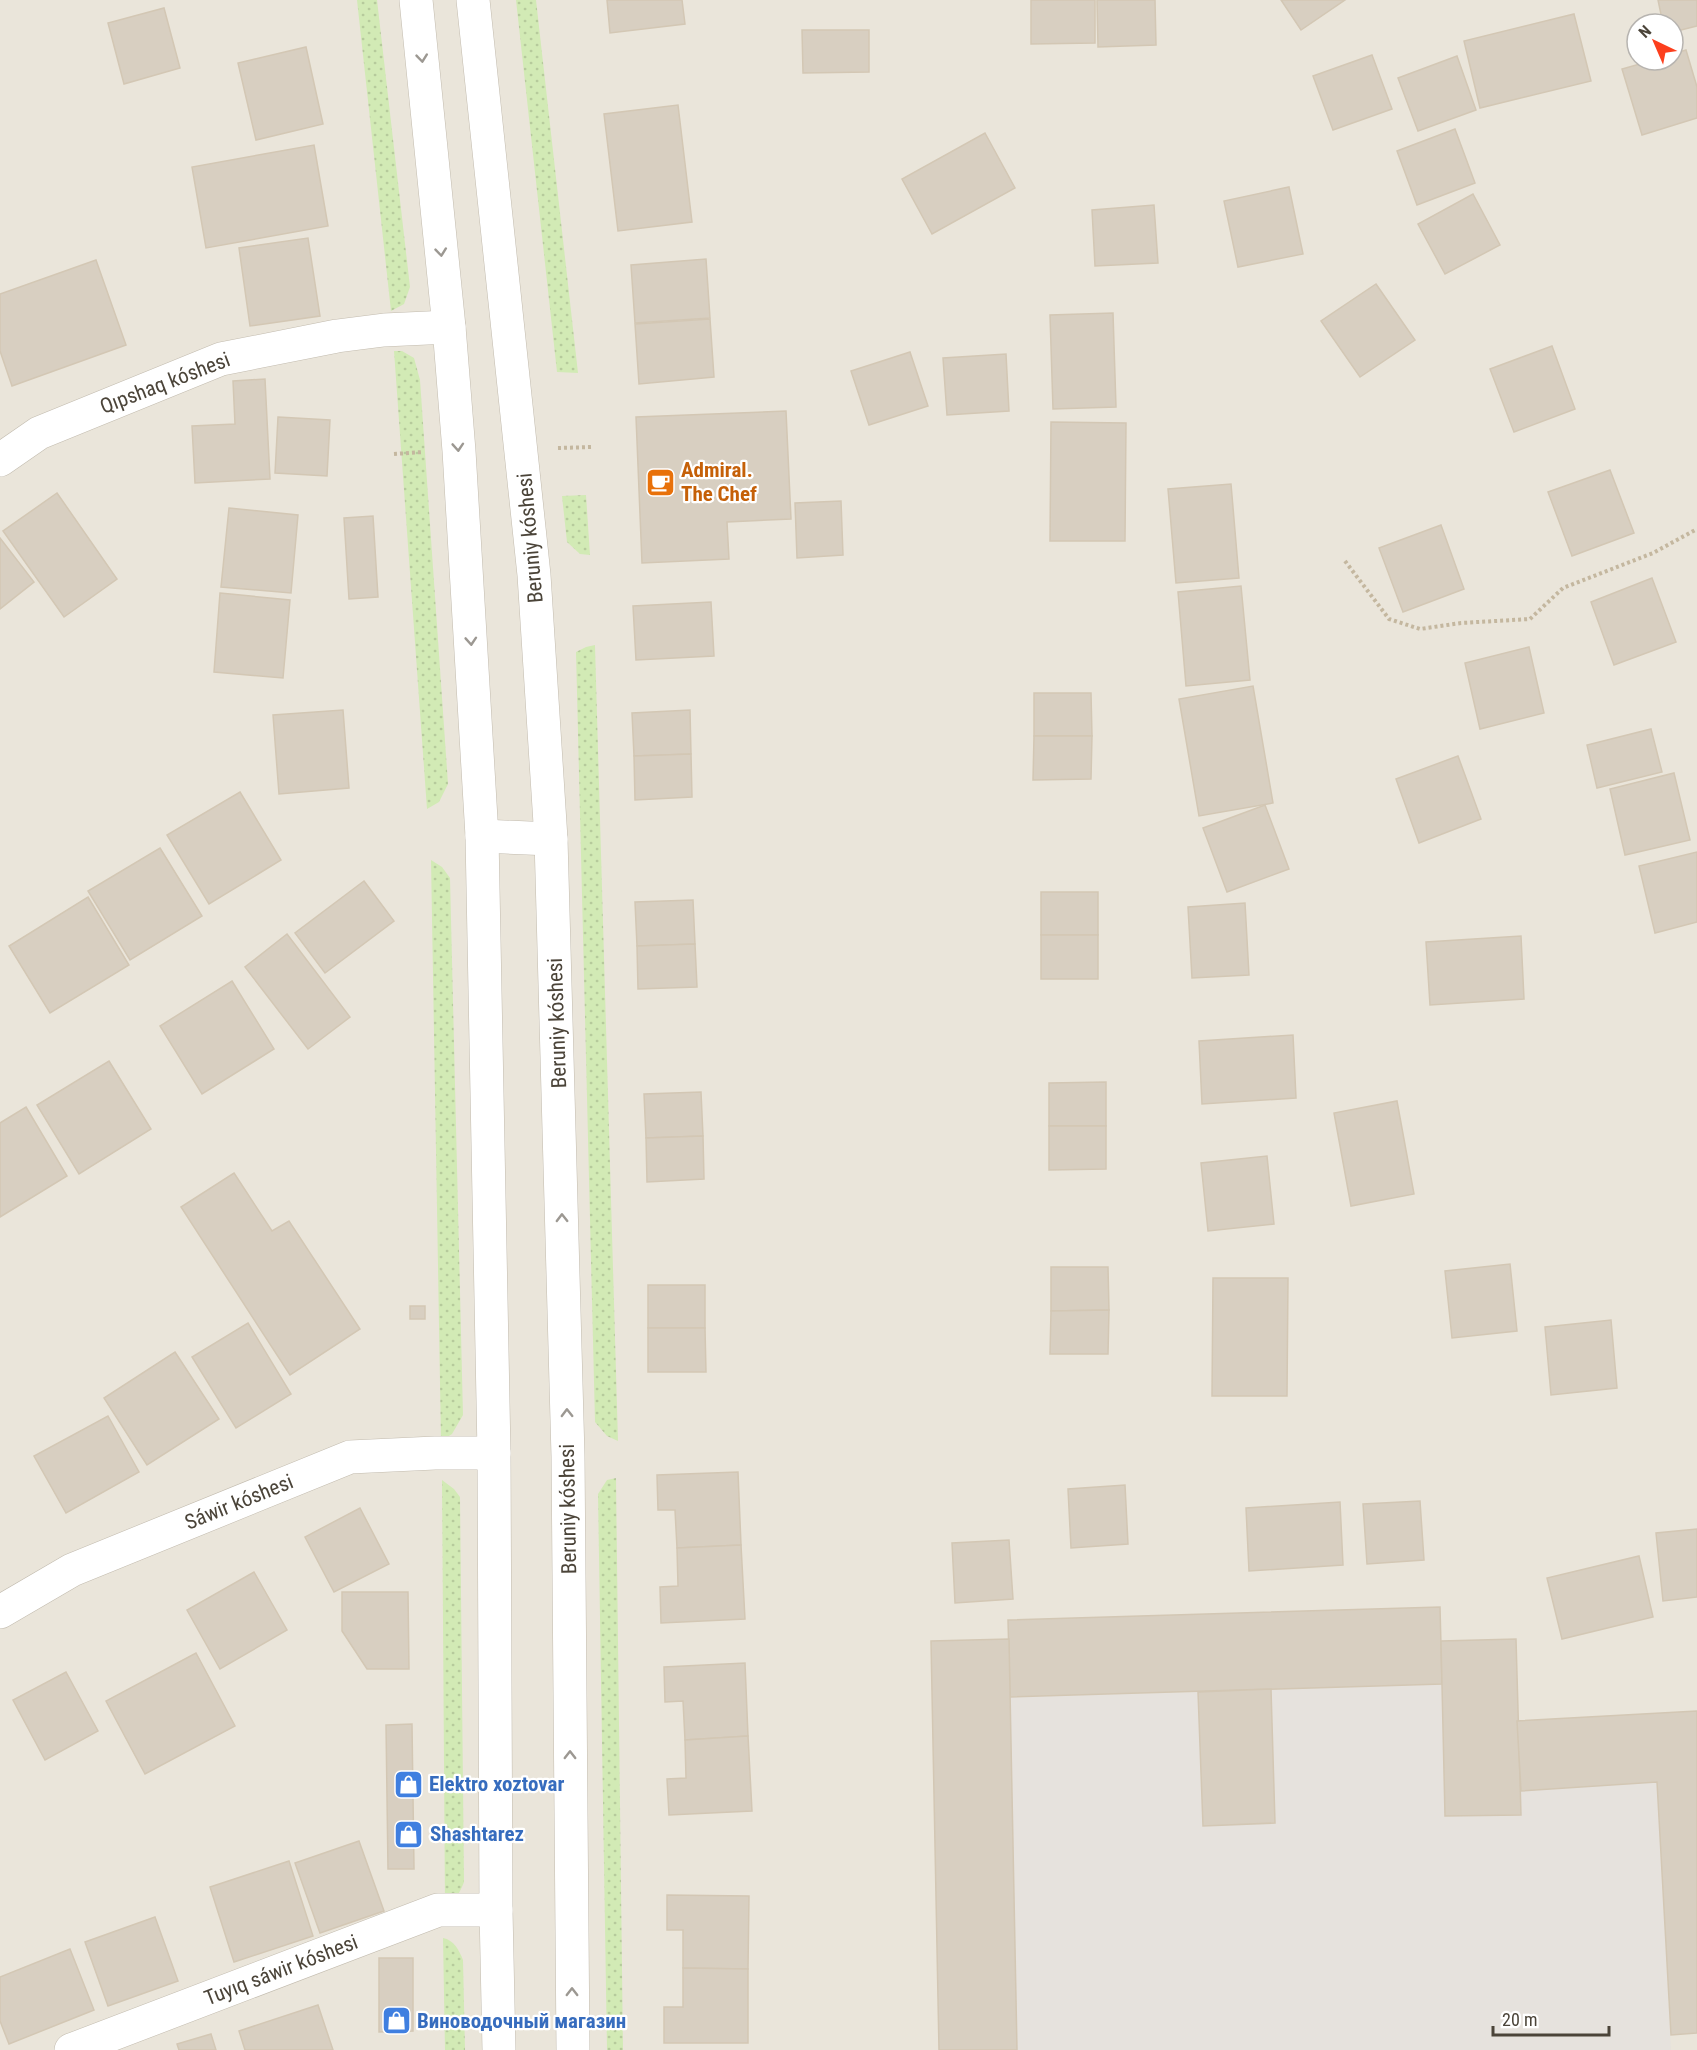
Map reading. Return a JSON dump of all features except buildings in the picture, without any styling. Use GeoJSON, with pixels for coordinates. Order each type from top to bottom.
{"type":"FeatureCollection","features":[{"type":"Feature","properties":{"kind":"street"},"geometry":{"type":"LineString","coordinates":[[416,0],[460,475],[482,836],[494,1453],[496,1910],[499,2050]]}},
{"type":"Feature","properties":{"kind":"street","name":"Beruniy kóshesi"},"geometry":{"type":"LineString","coordinates":[[473,0],[531,540],[551,839],[568,1456],[573,2050]]}},
{"type":"Feature","properties":{"kind":"street","name":"Qıpshaq kóshesi"},"geometry":{"type":"LineString","coordinates":[[0,460],[39,433],[221,359],[338,336],[384,330],[448,327]]}},
{"type":"Feature","properties":{"kind":"street"},"geometry":{"type":"LineString","coordinates":[[482,836],[551,839]]}},
{"type":"Feature","properties":{"kind":"street","name":"Sáwir kóshesi"},"geometry":{"type":"LineString","coordinates":[[0,1612],[72,1570],[350,1456],[494,1453]]}},
{"type":"Feature","properties":{"kind":"street","name":"Tuyıq sáwir kóshesi"},"geometry":{"type":"LineString","coordinates":[[71,2050],[438,1910],[496,1910]]}},
{"type":"Feature","properties":{"kind":"path"},"geometry":{"type":"LineString","coordinates":[[557,448],[592,447]]}},
{"type":"Feature","properties":{"kind":"path"},"geometry":{"type":"LineString","coordinates":[[394,454],[432,451]]}},
{"type":"Feature","properties":{"kind":"path"},"geometry":{"type":"LineString","coordinates":[[1345,561],[1389,619],[1420,629],[1461,623],[1530,619],[1563,588],[1653,553],[1697,529]]}},
{"type":"Feature","properties":{"kind":"shaded area"},"geometry":{"type":"Polygon","coordinates":[[[0,0],[1697,0],[1697,2050],[0,2050],[0,0]]]}},
{"type":"Feature","properties":{"kind":"shaded area"},"geometry":{"type":"Polygon","coordinates":[[[1442,1684],[1445,1816],[1521,1815],[1521,1791],[1657,1782],[1671,2050],[1017,2050],[1010,1697],[1198,1692],[1203,1826],[1275,1823],[1271,1689],[1442,1684]]]}},
{"type":"Feature","properties":{"kind":"green space"},"geometry":{"type":"Polygon","coordinates":[[[357,0],[377,0],[410,287],[404,304],[391,311],[357,0]]]}},
{"type":"Feature","properties":{"kind":"green space"},"geometry":{"type":"Polygon","coordinates":[[[516,0],[536,0],[578,373],[557,372],[516,0]]]}},
{"type":"Feature","properties":{"kind":"green space"},"geometry":{"type":"Polygon","coordinates":[[[394,351],[402,351],[414,358],[420,380],[448,784],[439,802],[427,809],[394,351]]]}},
{"type":"Feature","properties":{"kind":"green space"},"geometry":{"type":"Polygon","coordinates":[[[586,495],[590,555],[580,554],[567,542],[562,496],[586,495]]]}},
{"type":"Feature","properties":{"kind":"green space"},"geometry":{"type":"Polygon","coordinates":[[[595,645],[618,1441],[607,1436],[595,1422],[576,652],[595,645]]]}},
{"type":"Feature","properties":{"kind":"green space"},"geometry":{"type":"Polygon","coordinates":[[[431,860],[442,867],[450,878],[463,1415],[452,1434],[441,1441],[431,860]]]}},
{"type":"Feature","properties":{"kind":"green space"},"geometry":{"type":"Polygon","coordinates":[[[616,1478],[623,2050],[607,2050],[598,1494],[607,1480],[616,1478]]]}},
{"type":"Feature","properties":{"kind":"green space"},"geometry":{"type":"Polygon","coordinates":[[[442,1480],[460,1497],[464,1882],[455,1899],[445,1905],[442,1480]]]}},
{"type":"Feature","properties":{"kind":"green space"},"geometry":{"type":"Polygon","coordinates":[[[443,1938],[453,1943],[463,1960],[465,2050],[445,2050],[443,1938]]]}},
{"type":"Feature","properties":{"kind":"place","name":"Admiral. The Chef"},"geometry":{"type":"Point","coordinates":[660,482]}},
{"type":"Feature","properties":{"kind":"place","name":"Elektro xoztovar"},"geometry":{"type":"Point","coordinates":[408,1784]}},
{"type":"Feature","properties":{"kind":"place","name":"Shashtarez"},"geometry":{"type":"Point","coordinates":[409,1834]}},
{"type":"Feature","properties":{"kind":"place","name":"Виноводочный магазин"},"geometry":{"type":"Point","coordinates":[396,2021]}}]}
